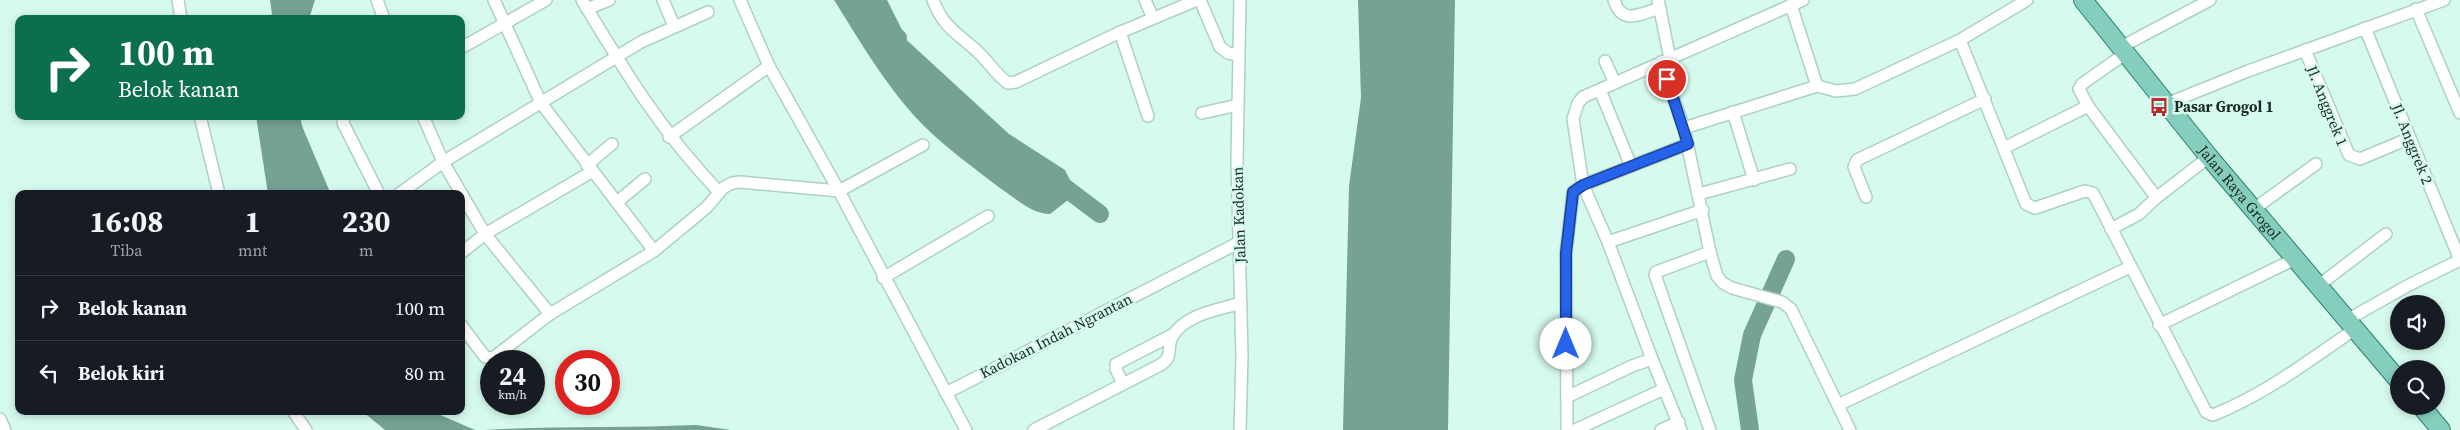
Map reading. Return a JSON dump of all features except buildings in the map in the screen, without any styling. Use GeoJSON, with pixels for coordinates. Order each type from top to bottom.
{"type":"FeatureCollection","features":[{"type":"Feature","properties":{"kind":"main road","name":"Jalan Raya Grogol"},"geometry":{"type":"LineString","coordinates":[[2083,0],[2209,157],[2390,370]]}},
{"type":"Feature","properties":{"kind":"main road"},"geometry":{"type":"LineString","coordinates":[[2428,415],[2441,430]]}},
{"type":"Feature","properties":{"kind":"street"},"geometry":{"type":"LineString","coordinates":[[178,0],[180,15]]}},
{"type":"Feature","properties":{"kind":"street"},"geometry":{"type":"LineString","coordinates":[[377,0],[383,15]]}},
{"type":"Feature","properties":{"kind":"street"},"geometry":{"type":"LineString","coordinates":[[494,0],[541,103],[654,251]]}},
{"type":"Feature","properties":{"kind":"street"},"geometry":{"type":"LineString","coordinates":[[465,46],[546,0]]}},
{"type":"Feature","properties":{"kind":"street"},"geometry":{"type":"LineString","coordinates":[[609,0],[584,4],[615,58],[669,137],[719,192]]}},
{"type":"Feature","properties":{"kind":"street"},"geometry":{"type":"LineString","coordinates":[[663,0],[674,26]]}},
{"type":"Feature","properties":{"kind":"street"},"geometry":{"type":"LineString","coordinates":[[740,0],[769,66],[839,191],[883,278],[966,430]]}},
{"type":"Feature","properties":{"kind":"street"},"geometry":{"type":"LineString","coordinates":[[933,0],[938,14],[950,30],[980,55],[1008,83],[1016,82],[1120,32],[1199,0],[1220,47],[1228,53],[1239,55]]}},
{"type":"Feature","properties":{"kind":"street"},"geometry":{"type":"LineString","coordinates":[[1144,0],[1153,18]]}},
{"type":"Feature","properties":{"kind":"street","name":"Jalan Kadokan"},"geometry":{"type":"LineString","coordinates":[[1240,0],[1238,105],[1241,303],[1240,430]]}},
{"type":"Feature","properties":{"kind":"street"},"geometry":{"type":"LineString","coordinates":[[1614,0],[1618,10],[1623,15],[1629,17],[1659,4],[1666,61],[1688,144],[1703,210],[1710,252],[1718,276],[1723,283],[1732,288],[1782,302],[1791,309],[1850,430]]}},
{"type":"Feature","properties":{"kind":"street"},"geometry":{"type":"LineString","coordinates":[[1661,430],[1680,426],[1652,359],[1608,242],[1583,185],[1573,119],[1578,103],[1583,97],[1666,61],[1774,5],[1790,5],[1803,0]]}},
{"type":"Feature","properties":{"kind":"street"},"geometry":{"type":"LineString","coordinates":[[1684,128],[1821,87],[1843,91],[1855,88],[1960,40],[2027,0]]}},
{"type":"Feature","properties":{"kind":"street"},"geometry":{"type":"LineString","coordinates":[[2156,198],[2088,106],[2080,93],[2079,86],[2124,50],[2210,0]]}},
{"type":"Feature","properties":{"kind":"street"},"geometry":{"type":"LineString","coordinates":[[2166,104],[2416,9],[2429,2],[2444,0]]}},
{"type":"Feature","properties":{"kind":"street"},"geometry":{"type":"LineString","coordinates":[[1790,5],[1821,87]]}},
{"type":"Feature","properties":{"kind":"street"},"geometry":{"type":"LineString","coordinates":[[2416,9],[2460,112]]}},
{"type":"Feature","properties":{"kind":"street"},"geometry":{"type":"LineString","coordinates":[[404,190],[443,162],[651,36],[708,12]]}},
{"type":"Feature","properties":{"kind":"street","name":"Jl. Anggrek 2"},"geometry":{"type":"LineString","coordinates":[[2365,28],[2460,260]]}},
{"type":"Feature","properties":{"kind":"street"},"geometry":{"type":"LineString","coordinates":[[1120,32],[1148,116]]}},
{"type":"Feature","properties":{"kind":"street"},"geometry":{"type":"LineString","coordinates":[[1960,40],[2026,204],[2030,208],[2035,208],[2085,191],[2091,191],[2203,408],[2212,415],[2253,396],[2291,374],[2351,325],[2409,285],[2460,260]]}},
{"type":"Feature","properties":{"kind":"street","name":"Jl. Anggrek 1"},"geometry":{"type":"LineString","coordinates":[[2304,50],[2349,155],[2360,159],[2410,138]]}},
{"type":"Feature","properties":{"kind":"street"},"geometry":{"type":"LineString","coordinates":[[1606,61],[1615,83]]}},
{"type":"Feature","properties":{"kind":"street"},"geometry":{"type":"LineString","coordinates":[[669,137],[769,66]]}},
{"type":"Feature","properties":{"kind":"street"},"geometry":{"type":"LineString","coordinates":[[1600,90],[1631,166]]}},
{"type":"Feature","properties":{"kind":"street"},"geometry":{"type":"LineString","coordinates":[[1866,196],[1854,167],[1857,160],[1985,100]]}},
{"type":"Feature","properties":{"kind":"street"},"geometry":{"type":"LineString","coordinates":[[1202,113],[1238,105]]}},
{"type":"Feature","properties":{"kind":"street"},"geometry":{"type":"LineString","coordinates":[[2004,148],[2088,106]]}},
{"type":"Feature","properties":{"kind":"street"},"geometry":{"type":"LineString","coordinates":[[1733,112],[1754,180]]}},
{"type":"Feature","properties":{"kind":"street"},"geometry":{"type":"LineString","coordinates":[[201,120],[218,190]]}},
{"type":"Feature","properties":{"kind":"street"},"geometry":{"type":"LineString","coordinates":[[343,120],[343,123],[377,190]]}},
{"type":"Feature","properties":{"kind":"street"},"geometry":{"type":"LineString","coordinates":[[425,120],[443,162],[460,190]]}},
{"type":"Feature","properties":{"kind":"street"},"geometry":{"type":"LineString","coordinates":[[465,250],[486,234],[590,168],[612,144]]}},
{"type":"Feature","properties":{"kind":"street"},"geometry":{"type":"LineString","coordinates":[[465,330],[488,359],[493,358],[550,314],[654,251],[708,207],[727,185],[740,182],[839,191],[923,144]]}},
{"type":"Feature","properties":{"kind":"street"},"geometry":{"type":"LineString","coordinates":[[1566,430],[1566,253],[1573,192],[1583,185],[1688,144]]}},
{"type":"Feature","properties":{"kind":"street"},"geometry":{"type":"LineString","coordinates":[[2111,229],[2140,214],[2156,198],[2209,157]]}},
{"type":"Feature","properties":{"kind":"street"},"geometry":{"type":"LineString","coordinates":[[2254,209],[2316,164]]}},
{"type":"Feature","properties":{"kind":"street"},"geometry":{"type":"LineString","coordinates":[[1699,194],[1790,169]]}},
{"type":"Feature","properties":{"kind":"street"},"geometry":{"type":"LineString","coordinates":[[617,202],[645,179]]}},
{"type":"Feature","properties":{"kind":"street"},"geometry":{"type":"LineString","coordinates":[[465,199],[486,234],[550,314]]}},
{"type":"Feature","properties":{"kind":"street"},"geometry":{"type":"LineString","coordinates":[[1608,242],[1703,210]]}},
{"type":"Feature","properties":{"kind":"street"},"geometry":{"type":"LineString","coordinates":[[883,278],[988,216]]}},
{"type":"Feature","properties":{"kind":"street"},"geometry":{"type":"LineString","coordinates":[[2318,286],[2386,234]]}},
{"type":"Feature","properties":{"kind":"street","name":"Kadokan Indah Ngrantan"},"geometry":{"type":"LineString","coordinates":[[946,393],[1240,242]]}},
{"type":"Feature","properties":{"kind":"street"},"geometry":{"type":"LineString","coordinates":[[1710,252],[1659,271],[1654,275],[1710,430]]}},
{"type":"Feature","properties":{"kind":"street"},"geometry":{"type":"LineString","coordinates":[[2159,325],[2295,259]]}},
{"type":"Feature","properties":{"kind":"street"},"geometry":{"type":"LineString","coordinates":[[1838,404],[2130,267]]}},
{"type":"Feature","properties":{"kind":"street"},"geometry":{"type":"LineString","coordinates":[[1123,384],[1116,369],[1116,364],[1174,334],[1186,322],[1241,303]]}},
{"type":"Feature","properties":{"kind":"street"},"geometry":{"type":"LineString","coordinates":[[1034,430],[1167,360],[1174,334]]}},
{"type":"Feature","properties":{"kind":"street"},"geometry":{"type":"LineString","coordinates":[[1567,397],[1632,366],[1652,359]]}},
{"type":"Feature","properties":{"kind":"street"},"geometry":{"type":"LineString","coordinates":[[1575,430],[1664,388]]}},
{"type":"Feature","properties":{"kind":"street"},"geometry":{"type":"LineString","coordinates":[[290,430],[303,427],[296,415]]}},
{"type":"Feature","properties":{"kind":"street"},"geometry":{"type":"LineString","coordinates":[[0,420],[5,430]]}},
{"type":"Feature","properties":{"kind":"shaded area"},"geometry":{"type":"Polygon","coordinates":[[[270,0],[315,0],[310,15],[272,14],[270,0]]]}},
{"type":"Feature","properties":{"kind":"shaded area"},"geometry":{"type":"Polygon","coordinates":[[[834,0],[871,0],[899,33],[1009,134],[1065,170],[1071,182],[1068,200],[1050,214],[1030,208],[1000,188],[941,142],[923,125],[898,96],[875,65],[834,0]]]}},
{"type":"Feature","properties":{"kind":"shaded area"},"geometry":{"type":"Polygon","coordinates":[[[1358,0],[1455,0],[1448,430],[1343,430],[1349,186],[1361,98],[1358,0]]]}},
{"type":"Feature","properties":{"kind":"shaded area"},"geometry":{"type":"Polygon","coordinates":[[[257,120],[301,120],[315,190],[267,190],[257,120]]]}},
{"type":"Feature","properties":{"kind":"shaded area"},"geometry":{"type":"Polygon","coordinates":[[[367,415],[440,415],[475,430],[385,430],[367,415]]]}},
{"type":"Feature","properties":{"kind":"shaded area"},"geometry":{"type":"Polygon","coordinates":[[[696,425],[731,430],[484,430],[537,428],[696,425]]]}},
{"type":"Feature","properties":{"kind":"waterway"},"geometry":{"type":"LineString","coordinates":[[877,0],[894,34],[898,38]]}},
{"type":"Feature","properties":{"kind":"waterway"},"geometry":{"type":"LineString","coordinates":[[290,120],[319,190]]}},
{"type":"Feature","properties":{"kind":"waterway"},"geometry":{"type":"LineString","coordinates":[[1051,177],[1100,214]]}},
{"type":"Feature","properties":{"kind":"waterway"},"geometry":{"type":"LineString","coordinates":[[1750,430],[1743,380],[1752,335],[1786,259]]}},
{"type":"Feature","properties":{"kind":"place","name":"Pasar Grogol 1"},"geometry":{"type":"Point","coordinates":[2159,107]}},
{"type":"Feature","properties":{"kind":"route"},"geometry":{"type":"LineString","coordinates":[[1566,344],[1566,253],[1573,192],[1583,185],[1688,144],[1667,79]]}}]}
